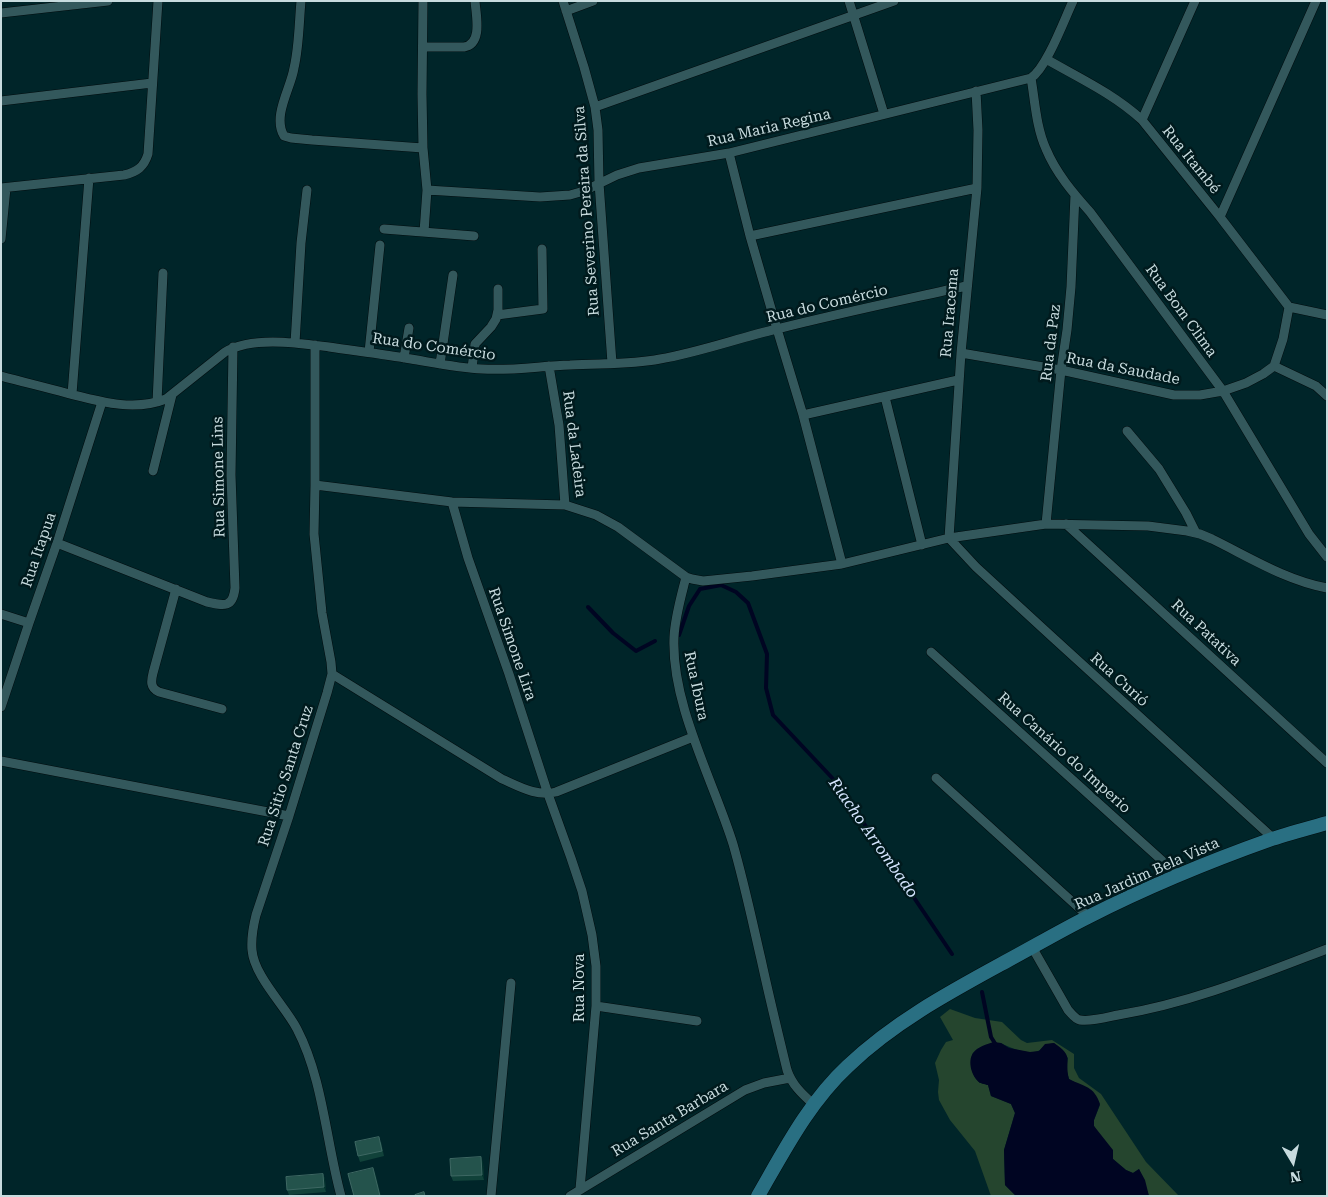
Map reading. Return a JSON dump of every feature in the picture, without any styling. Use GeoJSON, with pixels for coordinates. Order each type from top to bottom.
{"type":"FeatureCollection","features":[{"type":"Feature","properties":{"kind":"main road","name":"Rua Jardim Bela Vista"},"geometry":{"type":"LineString","coordinates":[[758,1196],[814,1104],[846,1067],[888,1031],[919,1010],[1089,917],[1178,875],[1274,839],[1327,823]]}},
{"type":"Feature","properties":{"kind":"street"},"geometry":{"type":"LineString","coordinates":[[1,13],[108,1]]}},
{"type":"Feature","properties":{"kind":"street"},"geometry":{"type":"LineString","coordinates":[[1,239],[3,188],[124,175],[140,169],[146,160],[148,154],[158,1]]}},
{"type":"Feature","properties":{"kind":"street"},"geometry":{"type":"LineString","coordinates":[[301,1],[294,69],[284,100],[280,126],[283,133],[287,137],[312,140],[423,148]]}},
{"type":"Feature","properties":{"kind":"street"},"geometry":{"type":"LineString","coordinates":[[423,1],[423,148],[427,190],[424,232]]}},
{"type":"Feature","properties":{"kind":"street"},"geometry":{"type":"LineString","coordinates":[[423,47],[464,47],[473,44],[476,36],[475,1]]}},
{"type":"Feature","properties":{"kind":"street","name":"Rua Severino Pereira da Silva"},"geometry":{"type":"LineString","coordinates":[[563,1],[595,107],[612,363]]}},
{"type":"Feature","properties":{"kind":"street"},"geometry":{"type":"LineString","coordinates":[[566,11],[593,1]]}},
{"type":"Feature","properties":{"kind":"street"},"geometry":{"type":"LineString","coordinates":[[850,1],[884,114]]}},
{"type":"Feature","properties":{"kind":"street"},"geometry":{"type":"LineString","coordinates":[[595,107],[894,1]]}},
{"type":"Feature","properties":{"kind":"street"},"geometry":{"type":"LineString","coordinates":[[1030,78],[1046,59],[1073,1]]}},
{"type":"Feature","properties":{"kind":"street"},"geometry":{"type":"LineString","coordinates":[[1142,120],[1195,1]]}},
{"type":"Feature","properties":{"kind":"street"},"geometry":{"type":"LineString","coordinates":[[1220,217],[1316,1]]}},
{"type":"Feature","properties":{"kind":"street","name":"Rua Itambé"},"geometry":{"type":"LineString","coordinates":[[1046,59],[1108,94],[1142,120],[1289,307]]}},
{"type":"Feature","properties":{"kind":"street","name":"Rua Maria Regina"},"geometry":{"type":"LineString","coordinates":[[427,190],[540,197],[577,194],[624,172],[639,168],[729,153],[1030,78]]}},
{"type":"Feature","properties":{"kind":"street","name":"Rua Bom Clima"},"geometry":{"type":"LineString","coordinates":[[1030,78],[1045,149],[1055,167],[1223,391],[1309,534],[1327,557]]}},
{"type":"Feature","properties":{"kind":"street"},"geometry":{"type":"LineString","coordinates":[[1,100],[152,83]]}},
{"type":"Feature","properties":{"kind":"street","name":"Rua Iracema"},"geometry":{"type":"LineString","coordinates":[[949,538],[958,380],[977,188],[976,91]]}},
{"type":"Feature","properties":{"kind":"street"},"geometry":{"type":"LineString","coordinates":[[729,153],[750,236],[803,415],[842,564]]}},
{"type":"Feature","properties":{"kind":"street"},"geometry":{"type":"LineString","coordinates":[[72,394],[89,178]]}},
{"type":"Feature","properties":{"kind":"street"},"geometry":{"type":"LineString","coordinates":[[750,236],[977,188]]}},
{"type":"Feature","properties":{"kind":"street"},"geometry":{"type":"LineString","coordinates":[[295,343],[301,243],[307,190]]}},
{"type":"Feature","properties":{"kind":"street","name":"Rua da Paz"},"geometry":{"type":"LineString","coordinates":[[1046,524],[1071,287],[1075,195]]}},
{"type":"Feature","properties":{"kind":"street"},"geometry":{"type":"LineString","coordinates":[[384,229],[474,236]]}},
{"type":"Feature","properties":{"kind":"street"},"geometry":{"type":"LineString","coordinates":[[369,352],[380,245]]}},
{"type":"Feature","properties":{"kind":"street"},"geometry":{"type":"LineString","coordinates":[[497,315],[543,309],[542,249]]}},
{"type":"Feature","properties":{"kind":"street"},"geometry":{"type":"LineString","coordinates":[[157,402],[163,273]]}},
{"type":"Feature","properties":{"kind":"street"},"geometry":{"type":"LineString","coordinates":[[440,364],[453,275]]}},
{"type":"Feature","properties":{"kind":"street","name":"Rua do Comércio"},"geometry":{"type":"LineString","coordinates":[[1,376],[102,402],[133,405],[157,402],[172,396],[218,357],[233,347],[252,343],[315,345],[440,364],[502,370],[549,366],[625,364],[659,360],[711,348],[777,329],[966,286]]}},
{"type":"Feature","properties":{"kind":"street"},"geometry":{"type":"LineString","coordinates":[[472,368],[475,344],[491,327],[497,315],[498,289]]}},
{"type":"Feature","properties":{"kind":"street"},"geometry":{"type":"LineString","coordinates":[[1327,315],[1289,307],[1283,339],[1274,366],[1316,386],[1327,396]]}},
{"type":"Feature","properties":{"kind":"street"},"geometry":{"type":"LineString","coordinates":[[404,358],[408,328]]}},
{"type":"Feature","properties":{"kind":"street","name":"Rua Sitio Santa Cruz"},"geometry":{"type":"LineString","coordinates":[[315,345],[314,534],[322,613],[332,674],[289,816],[256,916],[252,932],[252,952],[260,972],[296,1028],[310,1057],[341,1196]]}},
{"type":"Feature","properties":{"kind":"street","name":"Rua Simone Lins"},"geometry":{"type":"LineString","coordinates":[[176,589],[214,604],[228,604],[233,599],[235,588],[231,475],[233,347]]}},
{"type":"Feature","properties":{"kind":"street","name":"Rua da Saudade"},"geometry":{"type":"LineString","coordinates":[[961,353],[1061,370],[1174,395],[1223,391],[1254,379],[1274,366]]}},
{"type":"Feature","properties":{"kind":"street","name":"Rua da Ladeira"},"geometry":{"type":"LineString","coordinates":[[549,366],[559,425],[566,505],[596,515],[618,527],[686,577]]}},
{"type":"Feature","properties":{"kind":"street"},"geometry":{"type":"LineString","coordinates":[[803,415],[958,380]]}},
{"type":"Feature","properties":{"kind":"street"},"geometry":{"type":"LineString","coordinates":[[153,471],[172,396]]}},
{"type":"Feature","properties":{"kind":"street"},"geometry":{"type":"LineString","coordinates":[[885,396],[922,545]]}},
{"type":"Feature","properties":{"kind":"street","name":"Rua Itapua"},"geometry":{"type":"LineString","coordinates":[[1,707],[28,623],[57,543],[102,402]]}},
{"type":"Feature","properties":{"kind":"street"},"geometry":{"type":"LineString","coordinates":[[1127,431],[1159,469],[1196,533]]}},
{"type":"Feature","properties":{"kind":"street"},"geometry":{"type":"LineString","coordinates":[[315,485],[452,502],[566,505]]}},
{"type":"Feature","properties":{"kind":"street","name":"Rua Simone Lira"},"geometry":{"type":"LineString","coordinates":[[452,502],[468,558],[512,683],[548,794]]}},
{"type":"Feature","properties":{"kind":"street"},"geometry":{"type":"LineString","coordinates":[[686,577],[703,580],[732,578],[842,564],[949,538],[1046,524],[1066,524],[1148,526],[1196,533],[1212,538],[1309,585],[1327,588]]}},
{"type":"Feature","properties":{"kind":"street","name":"Rua Patativa"},"geometry":{"type":"LineString","coordinates":[[1066,524],[1327,762]]}},
{"type":"Feature","properties":{"kind":"street","name":"Rua Curió"},"geometry":{"type":"LineString","coordinates":[[949,538],[962,554],[1062,647],[1274,839]]}},
{"type":"Feature","properties":{"kind":"street"},"geometry":{"type":"LineString","coordinates":[[57,543],[176,589],[151,678],[152,686],[159,692],[222,709]]}},
{"type":"Feature","properties":{"kind":"street","name":"Rua Ibura"},"geometry":{"type":"LineString","coordinates":[[686,577],[675,624],[674,646],[677,678],[693,737],[720,806],[745,888],[790,1078],[795,1087],[814,1104]]}},
{"type":"Feature","properties":{"kind":"street"},"geometry":{"type":"LineString","coordinates":[[1,614],[28,623]]}},
{"type":"Feature","properties":{"kind":"street","name":"Rua Canário do Imperio"},"geometry":{"type":"LineString","coordinates":[[931,652],[1178,875]]}},
{"type":"Feature","properties":{"kind":"street"},"geometry":{"type":"LineString","coordinates":[[332,674],[502,780],[525,790],[548,794],[566,789],[693,737]]}},
{"type":"Feature","properties":{"kind":"street"},"geometry":{"type":"LineString","coordinates":[[1,761],[289,816]]}},
{"type":"Feature","properties":{"kind":"street"},"geometry":{"type":"LineString","coordinates":[[936,778],[1089,917]]}},
{"type":"Feature","properties":{"kind":"street","name":"Rua Nova"},"geometry":{"type":"LineString","coordinates":[[548,794],[582,891],[592,935],[596,966],[596,1006],[580,1189]]}},
{"type":"Feature","properties":{"kind":"street"},"geometry":{"type":"LineString","coordinates":[[1032,947],[1068,1010],[1076,1018],[1083,1020],[1126,1014],[1192,998],[1222,989],[1327,949]]}},
{"type":"Feature","properties":{"kind":"street"},"geometry":{"type":"LineString","coordinates":[[491,1196],[511,983]]}},
{"type":"Feature","properties":{"kind":"street"},"geometry":{"type":"LineString","coordinates":[[596,1006],[697,1021]]}},
{"type":"Feature","properties":{"kind":"street","name":"Rua Santa Barbara"},"geometry":{"type":"LineString","coordinates":[[570,1196],[745,1090],[764,1083],[790,1078]]}},
{"type":"Feature","properties":{"kind":"green space"},"geometry":{"type":"Polygon","coordinates":[[[950,1009],[975,1018],[1002,1022],[1021,1040],[1027,1043],[1052,1040],[1074,1054],[1074,1068],[1079,1078],[1101,1094],[1146,1162],[1179,1196],[1149,1196],[1139,1169],[1133,1173],[1126,1170],[1113,1159],[1094,1126],[1094,1120],[1100,1105],[1069,1079],[1066,1068],[1068,1058],[1054,1043],[1036,1052],[1026,1052],[1001,1043],[973,1053],[971,1060],[973,1073],[977,1080],[988,1085],[991,1096],[1011,1104],[1015,1113],[1004,1150],[1005,1185],[1016,1196],[991,1196],[975,1151],[950,1120],[939,1100],[939,1080],[935,1063],[946,1042],[953,1040],[940,1017],[950,1009]]]}},
{"type":"Feature","properties":{"kind":"water"},"geometry":{"type":"Polygon","coordinates":[[[994,1042],[1001,1043],[1009,1048],[1030,1052],[1039,1051],[1045,1044],[1054,1043],[1060,1048],[1067,1055],[1069,1079],[1092,1090],[1098,1098],[1100,1104],[1094,1120],[1094,1126],[1113,1150],[1113,1159],[1126,1170],[1133,1173],[1139,1169],[1145,1180],[1149,1196],[1016,1196],[1005,1185],[1004,1150],[1015,1113],[1011,1104],[991,1096],[988,1085],[977,1080],[970,1065],[971,1057],[975,1051],[982,1046],[994,1042]]]}},
{"type":"Feature","properties":{"kind":"building"},"geometry":{"type":"Polygon","coordinates":[[[379,1137],[382,1151],[358,1156],[355,1142],[379,1137]]]}},
{"type":"Feature","properties":{"kind":"building"},"geometry":{"type":"Polygon","coordinates":[[[481,1157],[482,1175],[451,1176],[450,1159],[481,1157]]]}},
{"type":"Feature","properties":{"kind":"building"},"geometry":{"type":"Polygon","coordinates":[[[373,1168],[380,1196],[354,1196],[348,1174],[373,1168]]]}},
{"type":"Feature","properties":{"kind":"building"},"geometry":{"type":"Polygon","coordinates":[[[323,1174],[324,1187],[287,1190],[286,1177],[323,1174]]]}},
{"type":"Feature","properties":{"kind":"building"},"geometry":{"type":"Polygon","coordinates":[[[424,1192],[425,1196],[415,1196],[415,1195],[424,1192]]]}},
{"type":"Feature","properties":{"kind":"waterway","name":"Riacho Arrombado"},"geometry":{"type":"LineString","coordinates":[[679,635],[689,606],[700,589],[721,585],[736,592],[748,603],[767,654],[766,688],[773,715],[836,782],[952,954]]}},
{"type":"Feature","properties":{"kind":"waterway","name":"Riacho Arrombado"},"geometry":{"type":"LineString","coordinates":[[588,607],[613,633],[636,651],[655,641]]}},
{"type":"Feature","properties":{"kind":"waterway","name":"Riacho Arrombado"},"geometry":{"type":"LineString","coordinates":[[982,992],[991,1037],[996,1045]]}}]}
